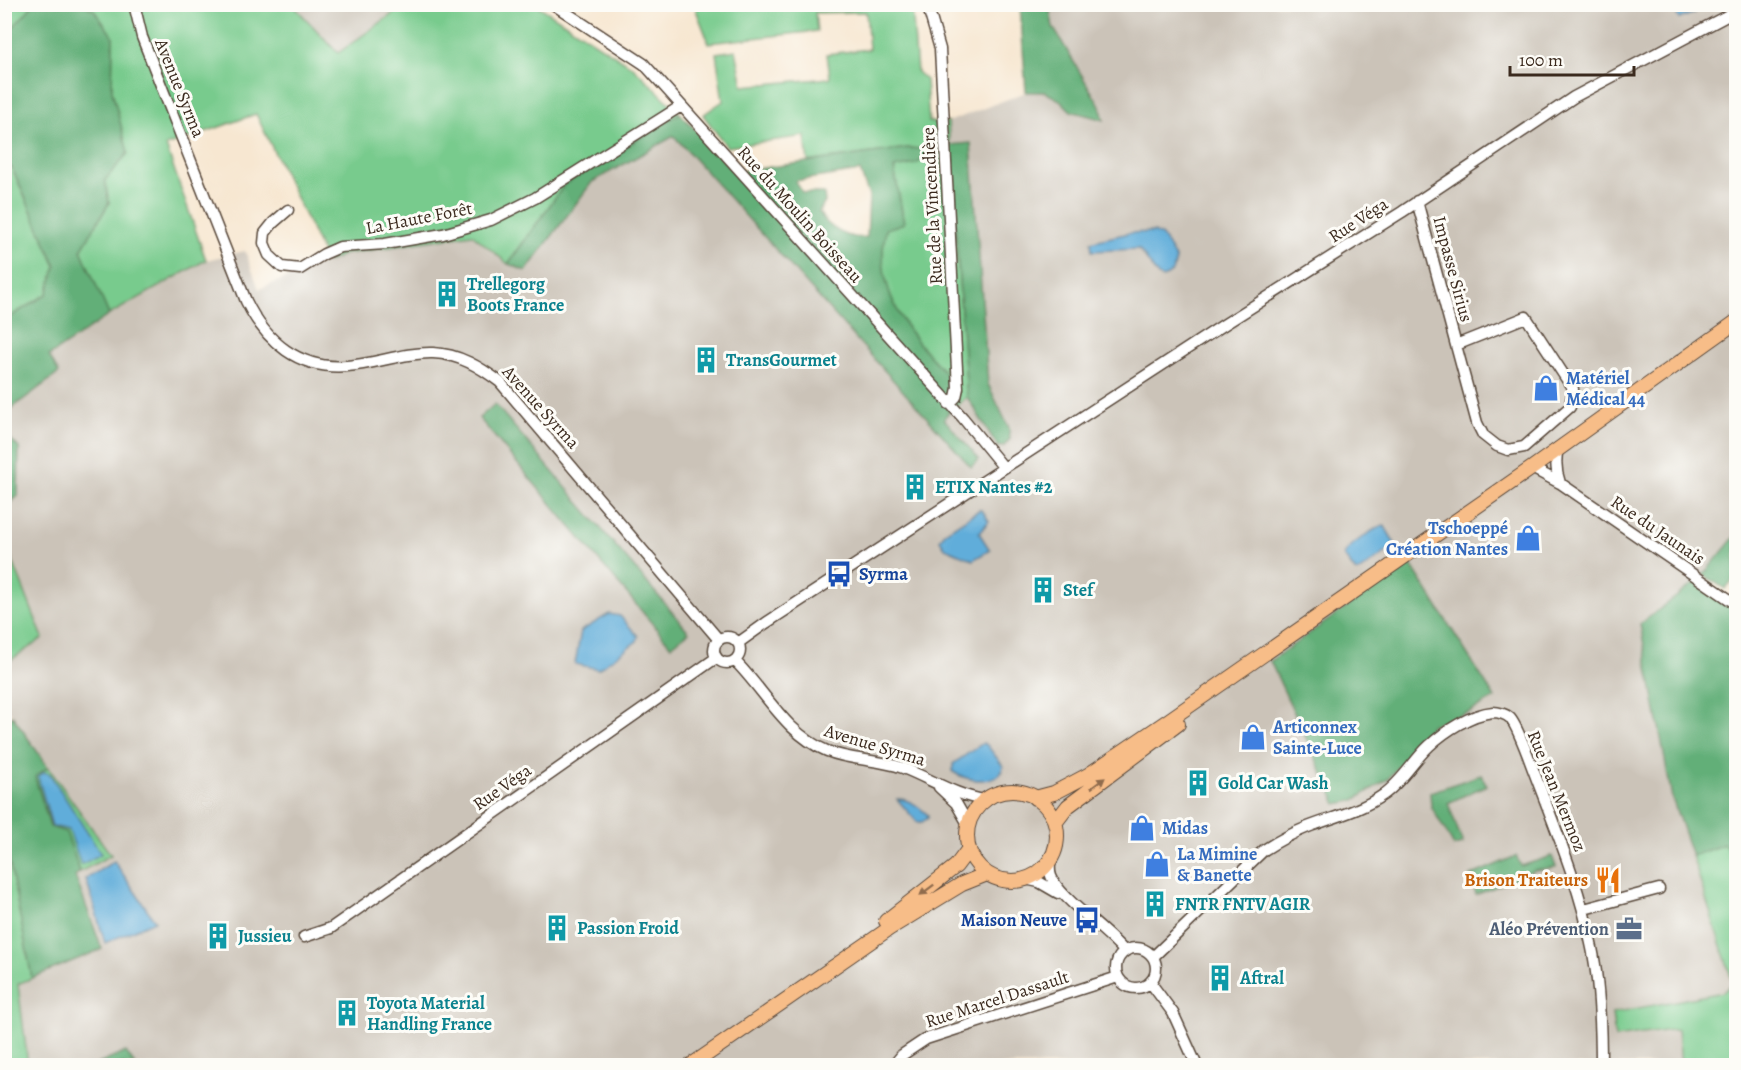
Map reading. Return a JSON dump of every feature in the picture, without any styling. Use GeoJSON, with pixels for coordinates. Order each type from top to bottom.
{"type":"FeatureCollection","features":[{"type":"Feature","properties":{"kind":"main road"},"geometry":{"type":"LineString","coordinates":[[1035,798],[1054,793],[1088,775],[1532,468],[1737,322]]}},
{"type":"Feature","properties":{"kind":"main road"},"geometry":{"type":"LineString","coordinates":[[1055,822],[1068,806],[1250,672],[1308,623]]}},
{"type":"Feature","properties":{"kind":"main road"},"geometry":{"type":"LineString","coordinates":[[1012,791],[1035,798],[1045,806],[1055,822],[1057,836],[1050,861],[1041,871],[1025,879],[1006,882],[987,874],[975,863],[968,850],[966,838],[968,824],[973,813],[985,800],[1000,792],[1012,791]]}},
{"type":"Feature","properties":{"kind":"main road"},"geometry":{"type":"LineString","coordinates":[[761,1015],[932,886],[956,866],[968,850]]}},
{"type":"Feature","properties":{"kind":"main road"},"geometry":{"type":"LineString","coordinates":[[690,1065],[918,910],[962,884],[987,874]]}},
{"type":"Feature","properties":{"kind":"street","name":"Avenue Syrma"},"geometry":{"type":"LineString","coordinates":[[134,4],[142,37],[238,280],[255,319],[265,333],[293,355],[307,362],[325,366],[346,366],[417,353],[436,353],[471,363],[486,371],[500,382],[719,640]]}},
{"type":"Feature","properties":{"kind":"street","name":"Rue du Moulin Boisseau"},"geometry":{"type":"LineString","coordinates":[[553,4],[644,64],[949,404],[1000,470]]}},
{"type":"Feature","properties":{"kind":"street","name":"Rue de la Vincendière"},"geometry":{"type":"LineString","coordinates":[[927,4],[940,49],[958,388],[956,397],[949,404]]}},
{"type":"Feature","properties":{"kind":"street","name":"Rue Véga"},"geometry":{"type":"LineString","coordinates":[[738,643],[1574,97],[1737,11]]}},
{"type":"Feature","properties":{"kind":"street","name":"La Haute Forêt"},"geometry":{"type":"LineString","coordinates":[[288,210],[273,223],[265,234],[264,243],[269,255],[282,267],[300,268],[340,247],[385,244],[443,234],[491,220],[535,198],[681,106]]}},
{"type":"Feature","properties":{"kind":"street","name":"Impasse Sirius"},"geometry":{"type":"LineString","coordinates":[[1417,201],[1477,423],[1483,435],[1497,446],[1508,450],[1524,447],[1570,407],[1574,389],[1526,317],[1456,345]]}},
{"type":"Feature","properties":{"kind":"street"},"geometry":{"type":"LineString","coordinates":[[1558,448],[1556,458],[1560,483]]}},
{"type":"Feature","properties":{"kind":"street","name":"Rue du Jaunais"},"geometry":{"type":"LineString","coordinates":[[1532,468],[1560,483],[1737,604]]}},
{"type":"Feature","properties":{"kind":"street"},"geometry":{"type":"LineString","coordinates":[[731,638],[738,643],[740,651],[735,661],[727,664],[716,658],[714,646],[719,640],[731,638]]}},
{"type":"Feature","properties":{"kind":"street","name":"Rue Véga"},"geometry":{"type":"LineString","coordinates":[[304,937],[331,928],[716,658]]}},
{"type":"Feature","properties":{"kind":"street","name":"Avenue Syrma"},"geometry":{"type":"LineString","coordinates":[[735,661],[789,725],[808,741],[843,757],[897,766],[965,797],[985,800]]}},
{"type":"Feature","properties":{"kind":"street","name":"Rue Jean Mermoz"},"geometry":{"type":"LineString","coordinates":[[1153,957],[1264,850],[1309,827],[1356,810],[1384,795],[1401,780],[1429,746],[1469,719],[1493,712],[1503,714],[1510,718],[1526,753],[1584,909],[1593,951],[1600,1022],[1601,1065]]}},
{"type":"Feature","properties":{"kind":"street","name":"Avenue Syrma"},"geometry":{"type":"LineString","coordinates":[[933,781],[956,803],[968,824]]}},
{"type":"Feature","properties":{"kind":"street"},"geometry":{"type":"LineString","coordinates":[[1050,861],[1049,870],[1053,880],[1071,901],[1113,938],[1124,951]]}},
{"type":"Feature","properties":{"kind":"street"},"geometry":{"type":"LineString","coordinates":[[1025,879],[1047,886],[1071,901]]}},
{"type":"Feature","properties":{"kind":"street"},"geometry":{"type":"LineString","coordinates":[[1584,909],[1659,889]]}},
{"type":"Feature","properties":{"kind":"street"},"geometry":{"type":"LineString","coordinates":[[1135,947],[1140,948],[1153,957],[1156,968],[1153,978],[1144,986],[1127,986],[1118,977],[1116,966],[1124,951],[1135,947]]}},
{"type":"Feature","properties":{"kind":"street","name":"Rue Marcel Dassault"},"geometry":{"type":"LineString","coordinates":[[893,1065],[902,1055],[926,1039],[1118,977]]}},
{"type":"Feature","properties":{"kind":"street"},"geometry":{"type":"LineString","coordinates":[[1149,982],[1173,1013],[1197,1065]]}},
{"type":"Feature","properties":{"kind":"shaded area"},"geometry":{"type":"Polygon","coordinates":[[[293,5],[405,5],[337,53],[293,5]]]}},
{"type":"Feature","properties":{"kind":"shaded area"},"geometry":{"type":"Polygon","coordinates":[[[1049,5],[1736,5],[1736,535],[1699,580],[1672,798],[1733,983],[1724,992],[1612,1013],[1615,1038],[1678,1029],[1681,1065],[135,1066],[126,1052],[96,1065],[28,1065],[18,984],[102,949],[75,875],[111,855],[5,705],[5,664],[43,638],[5,539],[5,413],[59,373],[49,356],[109,315],[206,260],[245,251],[259,289],[345,254],[472,234],[508,264],[526,271],[592,182],[674,136],[930,421],[948,122],[1026,92],[1045,92],[1060,100],[1071,111],[1103,119],[1100,106],[1053,27],[1049,5]]]}},
{"type":"Feature","properties":{"kind":"green space"},"geometry":{"type":"Polygon","coordinates":[[[34,4],[85,5],[94,10],[113,37],[112,91],[128,153],[105,180],[109,203],[81,250],[109,315],[49,356],[59,373],[5,413],[5,320],[47,294],[56,266],[12,168],[5,162],[5,36],[34,4]]]}},
{"type":"Feature","properties":{"kind":"green space"},"geometry":{"type":"Polygon","coordinates":[[[696,4],[912,5],[917,72],[926,80],[929,122],[948,122],[967,397],[948,413],[947,388],[952,379],[915,338],[895,306],[884,271],[883,252],[886,229],[904,223],[894,168],[916,164],[935,150],[908,148],[808,162],[805,136],[727,147],[703,115],[723,101],[716,53],[736,50],[743,86],[830,78],[827,54],[869,49],[866,12],[815,13],[817,31],[709,43],[696,10],[696,4]]]}},
{"type":"Feature","properties":{"kind":"green space"},"geometry":{"type":"Polygon","coordinates":[[[5,5],[34,5],[5,36],[5,5]]]}},
{"type":"Feature","properties":{"kind":"green space"},"geometry":{"type":"Polygon","coordinates":[[[85,5],[293,5],[338,53],[405,5],[537,5],[633,67],[680,113],[565,184],[508,264],[472,234],[345,254],[327,262],[256,114],[166,146],[206,260],[109,315],[81,250],[109,203],[104,180],[128,153],[112,91],[113,37],[94,10],[85,5]]]}},
{"type":"Feature","properties":{"kind":"green space"},"geometry":{"type":"Polygon","coordinates":[[[1020,5],[1049,5],[1053,27],[1100,106],[1104,120],[1071,111],[1060,100],[1045,92],[1026,92],[1020,5]]]}},
{"type":"Feature","properties":{"kind":"green space"},"geometry":{"type":"Polygon","coordinates":[[[680,113],[734,172],[908,148],[936,150],[916,164],[894,168],[904,223],[886,229],[883,249],[884,271],[888,289],[904,322],[926,352],[952,379],[947,388],[948,413],[944,419],[979,459],[971,467],[674,136],[592,182],[526,271],[508,264],[565,184],[680,113]],[[860,171],[795,181],[803,193],[824,193],[825,202],[819,212],[833,228],[853,237],[867,237],[869,196],[860,171]]]}},
{"type":"Feature","properties":{"kind":"green space"},"geometry":{"type":"Polygon","coordinates":[[[971,143],[988,384],[1009,428],[1010,439],[1004,446],[998,447],[967,397],[950,145],[971,143]]]}},
{"type":"Feature","properties":{"kind":"green space"},"geometry":{"type":"Polygon","coordinates":[[[4,162],[12,168],[56,266],[47,294],[5,320],[4,162]]]}},
{"type":"Feature","properties":{"kind":"green space"},"geometry":{"type":"Polygon","coordinates":[[[495,404],[689,632],[671,646],[479,418],[495,404]]]}},
{"type":"Feature","properties":{"kind":"green space"},"geometry":{"type":"Polygon","coordinates":[[[5,433],[19,448],[18,496],[5,508],[5,433]]]}},
{"type":"Feature","properties":{"kind":"green space"},"geometry":{"type":"Polygon","coordinates":[[[1736,535],[1736,577],[1725,589],[1703,575],[1736,535]]]}},
{"type":"Feature","properties":{"kind":"green space"},"geometry":{"type":"Polygon","coordinates":[[[4,539],[43,638],[5,664],[4,664],[4,539]]]}},
{"type":"Feature","properties":{"kind":"green space"},"geometry":{"type":"Polygon","coordinates":[[[1410,563],[1495,698],[1470,712],[1431,725],[1388,779],[1353,801],[1337,804],[1270,661],[1410,563]]]}},
{"type":"Feature","properties":{"kind":"green space"},"geometry":{"type":"Polygon","coordinates":[[[1696,582],[1736,609],[1736,861],[1724,844],[1692,856],[1672,798],[1640,624],[1696,582]]]}},
{"type":"Feature","properties":{"kind":"green space"},"geometry":{"type":"Polygon","coordinates":[[[12,715],[48,767],[35,777],[50,827],[66,832],[80,872],[75,876],[102,949],[32,978],[8,855],[4,797],[4,719],[12,715]]]}},
{"type":"Feature","properties":{"kind":"green space"},"geometry":{"type":"Polygon","coordinates":[[[48,767],[111,855],[80,872],[66,832],[51,827],[35,776],[48,767]]]}},
{"type":"Feature","properties":{"kind":"green space"},"geometry":{"type":"Polygon","coordinates":[[[1481,775],[1487,785],[1448,803],[1463,844],[1454,846],[1431,806],[1430,792],[1481,775]]]}},
{"type":"Feature","properties":{"kind":"green space"},"geometry":{"type":"Polygon","coordinates":[[[4,797],[8,855],[32,978],[18,984],[28,1065],[5,1065],[4,797]]]}},
{"type":"Feature","properties":{"kind":"green space"},"geometry":{"type":"Polygon","coordinates":[[[1724,844],[1736,861],[1736,1065],[1681,1065],[1678,1029],[1615,1038],[1612,1013],[1723,992],[1733,983],[1692,856],[1724,844]]]}},
{"type":"Feature","properties":{"kind":"green space"},"geometry":{"type":"Polygon","coordinates":[[[1516,856],[1521,866],[1552,856],[1556,867],[1535,870],[1476,895],[1470,876],[1516,856]]]}},
{"type":"Feature","properties":{"kind":"green space"},"geometry":{"type":"Polygon","coordinates":[[[126,1052],[135,1065],[96,1065],[126,1052]]]}},
{"type":"Feature","properties":{"kind":"water"},"geometry":{"type":"Polygon","coordinates":[[[1672,5],[1695,5],[1694,13],[1679,19],[1672,5]]]}},
{"type":"Feature","properties":{"kind":"water"},"geometry":{"type":"Polygon","coordinates":[[[1154,232],[1162,236],[1176,259],[1173,271],[1163,278],[1158,276],[1139,249],[1092,251],[1091,242],[1094,241],[1129,233],[1154,232]]]}},
{"type":"Feature","properties":{"kind":"water"},"geometry":{"type":"Polygon","coordinates":[[[982,510],[989,521],[979,533],[990,550],[973,560],[945,548],[940,540],[945,532],[982,510]]]}},
{"type":"Feature","properties":{"kind":"water"},"geometry":{"type":"Polygon","coordinates":[[[1384,525],[1395,546],[1358,572],[1355,571],[1344,556],[1346,552],[1361,538],[1384,525]]]}},
{"type":"Feature","properties":{"kind":"water"},"geometry":{"type":"Polygon","coordinates":[[[609,614],[620,616],[638,636],[637,641],[598,669],[575,664],[581,631],[609,614]]]}},
{"type":"Feature","properties":{"kind":"water"},"geometry":{"type":"Polygon","coordinates":[[[983,743],[1003,766],[1001,773],[990,779],[977,780],[953,772],[953,764],[983,743]]]}},
{"type":"Feature","properties":{"kind":"water"},"geometry":{"type":"Polygon","coordinates":[[[44,772],[50,774],[101,854],[81,865],[69,830],[52,826],[38,777],[44,772]]]}},
{"type":"Feature","properties":{"kind":"water"},"geometry":{"type":"Polygon","coordinates":[[[897,799],[914,804],[928,815],[928,818],[917,822],[897,799]]]}},
{"type":"Feature","properties":{"kind":"water"},"geometry":{"type":"Polygon","coordinates":[[[114,861],[155,921],[105,943],[86,879],[114,861]]]}},
{"type":"Feature","properties":{"kind":"place","name":"Trellegorg Boots France"},"geometry":{"type":"Point","coordinates":[447,294]}},
{"type":"Feature","properties":{"kind":"place","name":"TransGourmet"},"geometry":{"type":"Point","coordinates":[706,360]}},
{"type":"Feature","properties":{"kind":"place","name":"Matériel Médical 44"},"geometry":{"type":"Point","coordinates":[1546,388]}},
{"type":"Feature","properties":{"kind":"place","name":"ETIX Nantes #2"},"geometry":{"type":"Point","coordinates":[915,487]}},
{"type":"Feature","properties":{"kind":"place","name":"Tschoeppé Création Nantes"},"geometry":{"type":"Point","coordinates":[1528,538]}},
{"type":"Feature","properties":{"kind":"place","name":"Syrma"},"geometry":{"type":"Point","coordinates":[839,574]}},
{"type":"Feature","properties":{"kind":"place","name":"Stef"},"geometry":{"type":"Point","coordinates":[1043,590]}},
{"type":"Feature","properties":{"kind":"place","name":"Articonnex Sainte-Luce"},"geometry":{"type":"Point","coordinates":[1253,737]}},
{"type":"Feature","properties":{"kind":"place","name":"Gold Car Wash"},"geometry":{"type":"Point","coordinates":[1198,783]}},
{"type":"Feature","properties":{"kind":"place","name":"Midas"},"geometry":{"type":"Point","coordinates":[1142,828]}},
{"type":"Feature","properties":{"kind":"place","name":"La Mimine & Banette"},"geometry":{"type":"Point","coordinates":[1157,864]}},
{"type":"Feature","properties":{"kind":"place","name":"Brison Traiteurs"},"geometry":{"type":"Point","coordinates":[1608,880]}},
{"type":"Feature","properties":{"kind":"place","name":"FNTR FNTV AGIR"},"geometry":{"type":"Point","coordinates":[1155,904]}},
{"type":"Feature","properties":{"kind":"place","name":"Maison Neuve"},"geometry":{"type":"Point","coordinates":[1087,920]}},
{"type":"Feature","properties":{"kind":"place","name":"Passion Froid"},"geometry":{"type":"Point","coordinates":[557,928]}},
{"type":"Feature","properties":{"kind":"place","name":"Aléo Prévention"},"geometry":{"type":"Point","coordinates":[1629,929]}},
{"type":"Feature","properties":{"kind":"place","name":"Jussieu"},"geometry":{"type":"Point","coordinates":[218,936]}},
{"type":"Feature","properties":{"kind":"place","name":"Aftral"},"geometry":{"type":"Point","coordinates":[1220,978]}},
{"type":"Feature","properties":{"kind":"place","name":"Toyota Material Handling France"},"geometry":{"type":"Point","coordinates":[347,1013]}}]}
